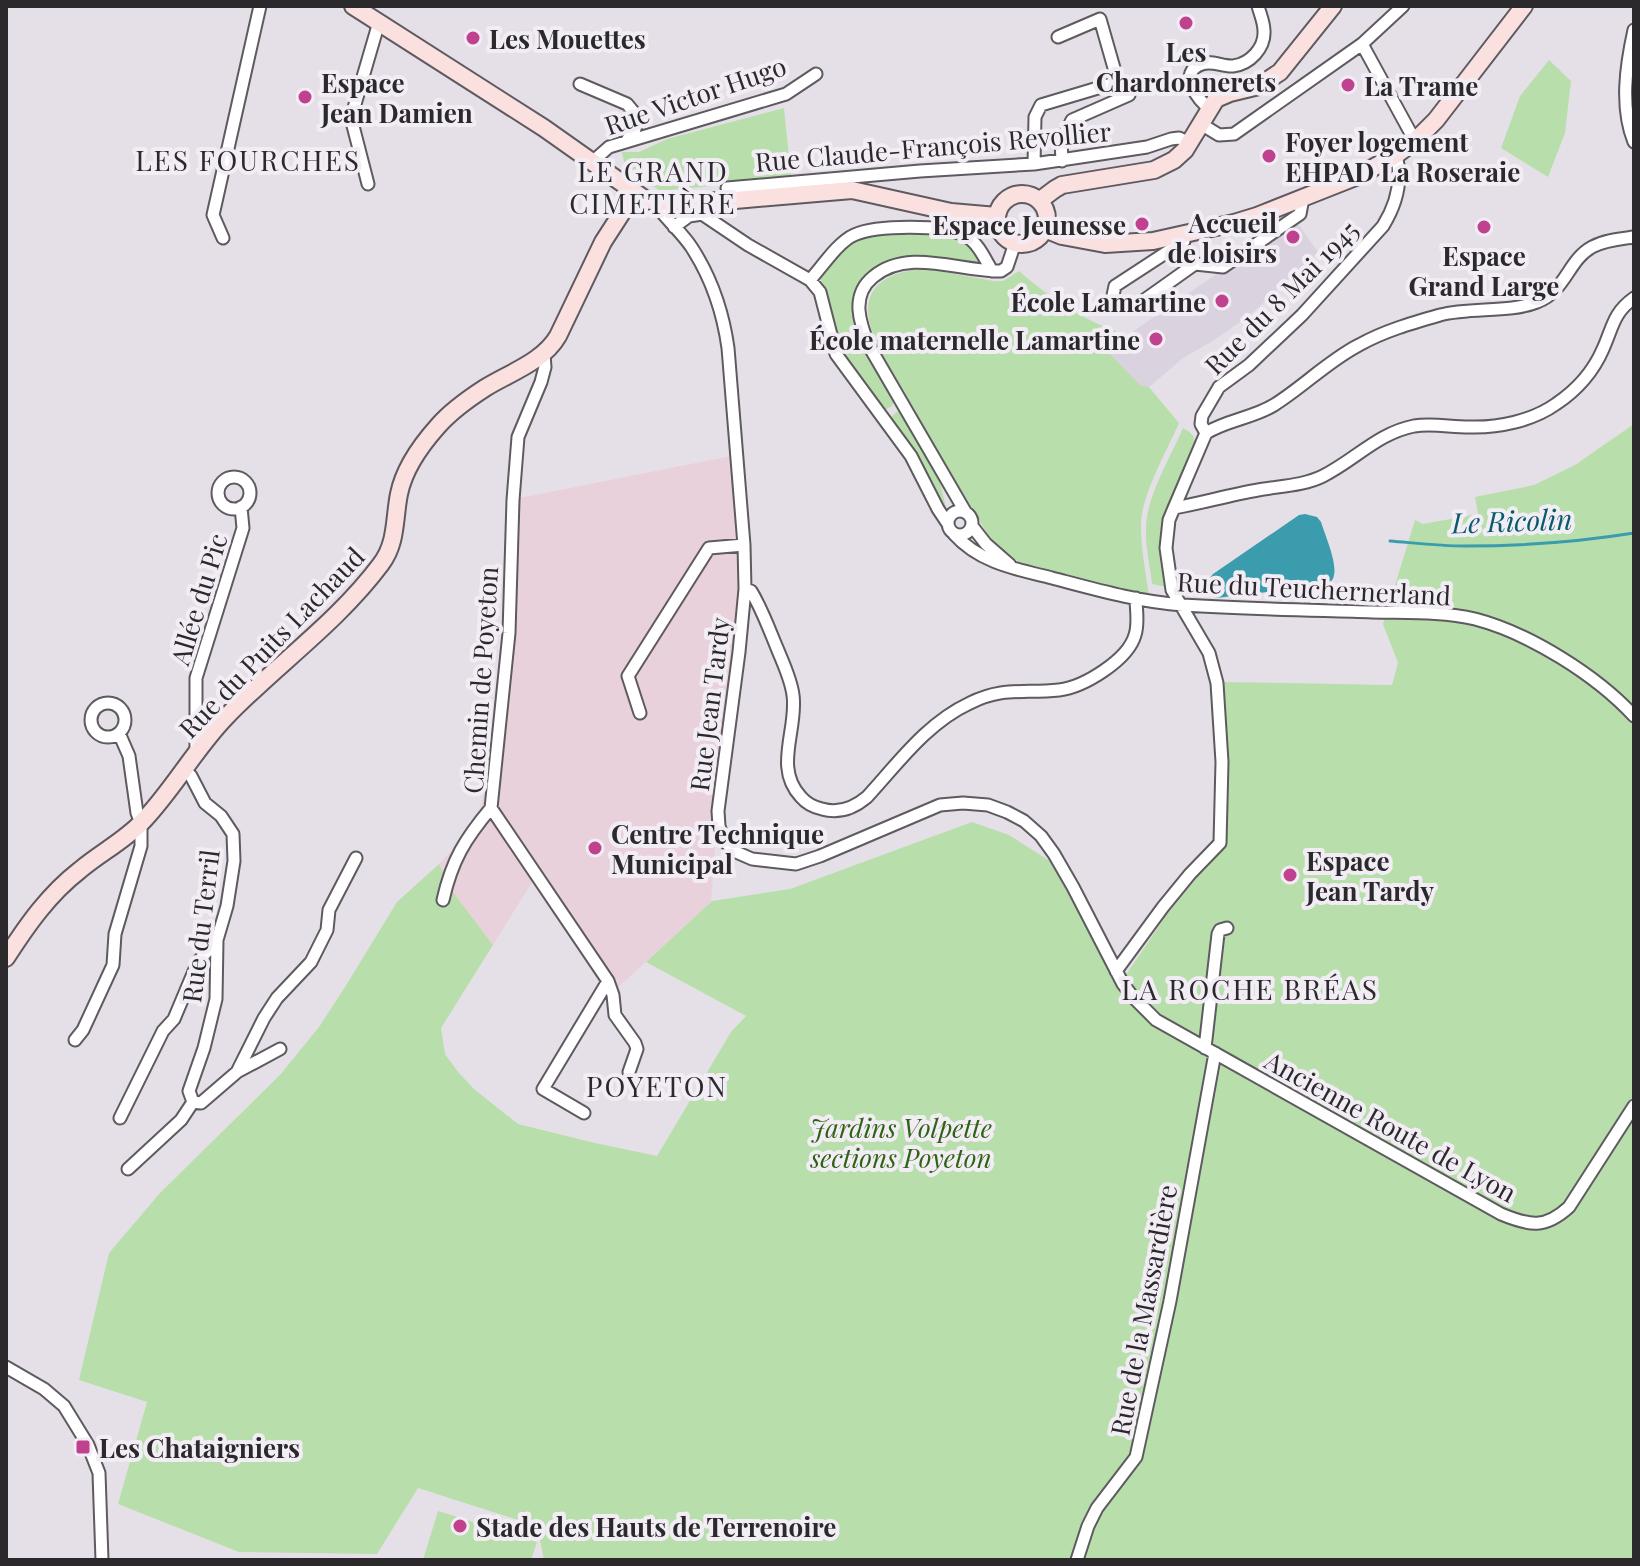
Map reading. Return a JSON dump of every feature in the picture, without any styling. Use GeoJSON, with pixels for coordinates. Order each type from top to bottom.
{"type":"FeatureCollection","features":[{"type":"Feature","properties":{"kind":"main road"},"geometry":{"type":"LineString","coordinates":[[1039,201],[1062,185],[1162,168],[1179,156],[1216,99],[1259,86],[1280,72],[1333,6]]}},
{"type":"Feature","properties":{"kind":"main road"},"geometry":{"type":"LineString","coordinates":[[1045,229],[1062,236],[1105,244],[1130,244],[1234,223],[1303,198],[1386,159],[1415,141],[1436,120],[1524,6]]}},
{"type":"Feature","properties":{"kind":"main road","name":"Rue Victor Hugo"},"geometry":{"type":"LineString","coordinates":[[361,8],[544,128],[646,200],[724,201],[852,190],[951,212],[997,216]]}},
{"type":"Feature","properties":{"kind":"main road"},"geometry":{"type":"LineString","coordinates":[[544,354],[558,336],[598,251],[634,194]]}},
{"type":"Feature","properties":{"kind":"main road"},"geometry":{"type":"LineString","coordinates":[[1025,194],[1039,201],[1047,214],[1045,229],[1029,243],[1008,240],[999,230],[999,209],[1010,197],[1025,194]]}},
{"type":"Feature","properties":{"kind":"main road","name":"Rue du Puits Lachaud"},"geometry":{"type":"LineString","coordinates":[[6,958],[34,915],[63,884],[141,823],[225,718],[339,612],[382,563],[395,534],[403,482],[415,457],[439,425],[473,396],[544,354]]}},
{"type":"Feature","properties":{"kind":"street"},"geometry":{"type":"LineString","coordinates":[[223,238],[213,215],[260,6]]}},
{"type":"Feature","properties":{"kind":"street"},"geometry":{"type":"LineString","coordinates":[[1210,109],[1194,93],[1190,81],[1192,73],[1196,66],[1203,63],[1231,66],[1253,56],[1263,42],[1265,32],[1258,6]]}},
{"type":"Feature","properties":{"kind":"street"},"geometry":{"type":"LineString","coordinates":[[1201,124],[1219,135],[1234,134],[1362,44],[1403,6]]}},
{"type":"Feature","properties":{"kind":"street"},"geometry":{"type":"LineString","coordinates":[[1034,164],[1035,117],[1041,105],[1118,82],[1100,19],[1058,37]]}},
{"type":"Feature","properties":{"kind":"street"},"geometry":{"type":"LineString","coordinates":[[368,184],[351,118],[379,22]]}},
{"type":"Feature","properties":{"kind":"street"},"geometry":{"type":"LineString","coordinates":[[1634,30],[1626,70],[1628,128],[1634,142]]}},
{"type":"Feature","properties":{"kind":"street"},"geometry":{"type":"LineString","coordinates":[[1362,44],[1415,141]]}},
{"type":"Feature","properties":{"kind":"street","name":"Rue Victor Hugo"},"geometry":{"type":"LineString","coordinates":[[592,162],[609,147],[786,94],[816,74]]}},
{"type":"Feature","properties":{"kind":"street"},"geometry":{"type":"LineString","coordinates":[[580,84],[627,104],[637,116],[635,129],[626,142]]}},
{"type":"Feature","properties":{"kind":"street"},"geometry":{"type":"LineString","coordinates":[[1062,161],[1061,142],[1072,120],[1129,95]]}},
{"type":"Feature","properties":{"kind":"street","name":"Rue Claude-François Revollier"},"geometry":{"type":"LineString","coordinates":[[727,188],[1062,161],[1147,147],[1179,138],[1189,143]]}},
{"type":"Feature","properties":{"kind":"street","name":"Rue du 8 Mai 1945"},"geometry":{"type":"LineString","coordinates":[[1116,971],[1172,896],[1220,843],[1222,762],[1215,670],[1209,653],[1172,590],[1166,548],[1169,520],[1206,433],[1201,424],[1202,416],[1219,387],[1249,365],[1302,315],[1383,226],[1390,215],[1399,176],[1386,159]]}},
{"type":"Feature","properties":{"kind":"street"},"geometry":{"type":"LineString","coordinates":[[1183,235],[1184,241],[1115,286],[1112,300],[1118,307],[1133,308],[1195,264],[1223,267],[1300,214],[1303,198]]}},
{"type":"Feature","properties":{"kind":"street","name":"Rue Jean Tardy"},"geometry":{"type":"LineString","coordinates":[[659,202],[660,210],[702,265],[724,322],[744,545],[745,589],[718,811],[724,841],[736,852],[752,859],[796,864],[940,805],[988,805],[1024,821],[1041,836],[1073,887],[1116,971],[1133,997],[1156,1020],[1210,1050]]}},
{"type":"Feature","properties":{"kind":"street"},"geometry":{"type":"LineString","coordinates":[[674,227],[689,216],[702,214],[748,245],[810,280],[820,292],[836,354],[898,436],[938,509],[951,525],[965,535],[972,526]]}},
{"type":"Feature","properties":{"kind":"street"},"geometry":{"type":"LineString","coordinates":[[810,280],[844,241],[853,235],[882,228],[940,229],[963,234],[976,245],[992,271]]}},
{"type":"Feature","properties":{"kind":"street"},"geometry":{"type":"LineString","coordinates":[[1206,433],[1272,406],[1349,351],[1387,332],[1463,310],[1536,303],[1558,288],[1579,257],[1591,248],[1604,242],[1634,237]]}},
{"type":"Feature","properties":{"kind":"street"},"geometry":{"type":"LineString","coordinates":[[966,513],[869,346],[860,318],[859,294],[879,272],[906,263],[1001,271],[1007,267],[1015,243]]}},
{"type":"Feature","properties":{"kind":"street"},"geometry":{"type":"LineString","coordinates":[[1174,508],[1298,484],[1322,476],[1389,433],[1416,426],[1499,426],[1536,415],[1554,406],[1582,382],[1604,349],[1614,318],[1634,298]]}},
{"type":"Feature","properties":{"kind":"street","name":"Chemin de Poyeton"},"geometry":{"type":"LineString","coordinates":[[544,354],[541,382],[518,437],[509,633],[491,808],[608,981],[615,1015],[637,1049],[629,1072]]}},
{"type":"Feature","properties":{"kind":"street"},"geometry":{"type":"LineString","coordinates":[[951,487],[951,525]]}},
{"type":"Feature","properties":{"kind":"street","name":"Allée du Pic"},"geometry":{"type":"LineString","coordinates":[[196,751],[196,678],[243,528],[241,507]]}},
{"type":"Feature","properties":{"kind":"street"},"geometry":{"type":"LineString","coordinates":[[951,525],[960,511],[966,513]]}},
{"type":"Feature","properties":{"kind":"street","name":"Rue du Teuchernerland"},"geometry":{"type":"LineString","coordinates":[[966,513],[986,544],[1013,568]]}},
{"type":"Feature","properties":{"kind":"street","name":"Rue du Teuchernerland"},"geometry":{"type":"LineString","coordinates":[[951,525],[973,552],[994,562],[1136,598],[1179,605],[1471,618],[1511,631],[1544,649],[1596,681],[1634,716]]}},
{"type":"Feature","properties":{"kind":"street"},"geometry":{"type":"LineString","coordinates":[[640,713],[628,676],[709,548],[744,545]]}},
{"type":"Feature","properties":{"kind":"street"},"geometry":{"type":"LineString","coordinates":[[745,589],[751,591],[759,604],[790,680],[794,711],[787,767],[790,780],[805,802],[818,809],[832,811],[858,805],[924,734],[950,713],[1000,692],[1068,688],[1104,670],[1125,652],[1135,637],[1136,598]]}},
{"type":"Feature","properties":{"kind":"street"},"geometry":{"type":"LineString","coordinates":[[75,1040],[83,1030],[113,965],[115,934],[141,846],[141,823],[129,756],[119,733]]}},
{"type":"Feature","properties":{"kind":"street","name":"Rue du Terril"},"geometry":{"type":"LineString","coordinates":[[183,769],[191,776],[205,803],[221,816],[233,834],[234,861],[227,906],[217,940],[216,999],[189,1091],[193,1102]]}},
{"type":"Feature","properties":{"kind":"street"},"geometry":{"type":"LineString","coordinates":[[443,900],[452,865],[462,845],[491,808]]}},
{"type":"Feature","properties":{"kind":"street"},"geometry":{"type":"LineString","coordinates":[[237,1072],[277,998],[311,962],[327,930],[329,910],[356,858]]}},
{"type":"Feature","properties":{"kind":"street","name":"Rue de la Massardière"},"geometry":{"type":"LineString","coordinates":[[1077,1560],[1097,1508],[1136,1457],[1170,1301],[1210,1050],[1218,934],[1227,928]]}},
{"type":"Feature","properties":{"kind":"street"},"geometry":{"type":"LineString","coordinates":[[120,1118],[163,1031],[174,1019],[198,962],[217,940]]}},
{"type":"Feature","properties":{"kind":"street"},"geometry":{"type":"LineString","coordinates":[[584,1113],[543,1089],[608,981]]}},
{"type":"Feature","properties":{"kind":"street"},"geometry":{"type":"LineString","coordinates":[[128,1169],[181,1120],[193,1102],[201,1103],[237,1072],[280,1049]]}},
{"type":"Feature","properties":{"kind":"street","name":"Ancienne Route de Lyon"},"geometry":{"type":"LineString","coordinates":[[1210,1050],[1501,1214],[1533,1224],[1558,1217],[1569,1207],[1634,1106]]}},
{"type":"Feature","properties":{"kind":"street"},"geometry":{"type":"LineString","coordinates":[[6,1367],[44,1389],[64,1406],[88,1445],[99,1473],[102,1560]]}},
{"type":"Feature","properties":{"kind":"shaded area","name":"École Lamartine"},"geometry":{"type":"Polygon","coordinates":[[[1295,220],[1318,252],[1249,316],[1183,358],[1149,387],[1141,387],[1106,350],[1295,220]]]}},
{"type":"Feature","properties":{"kind":"shaded area"},"geometry":{"type":"Polygon","coordinates":[[[731,456],[745,562],[711,902],[614,991],[534,879],[493,945],[450,888],[439,864],[480,811],[487,779],[515,499],[731,456]]]}},
{"type":"Feature","properties":{"kind":"green space"},"geometry":{"type":"Polygon","coordinates":[[[1549,60],[1571,81],[1565,133],[1548,177],[1501,148],[1520,96],[1549,60]]]}},
{"type":"Feature","properties":{"kind":"green space"},"geometry":{"type":"Polygon","coordinates":[[[784,108],[791,178],[660,191],[625,166],[622,152],[639,152],[667,139],[784,108]]]}},
{"type":"Feature","properties":{"kind":"green space"},"geometry":{"type":"Polygon","coordinates":[[[907,229],[962,238],[981,262],[918,258],[880,264],[866,273],[857,288],[854,310],[894,400],[892,406],[885,410],[842,355],[820,276],[853,239],[907,229]]]}},
{"type":"Feature","properties":{"kind":"green space"},"geometry":{"type":"Polygon","coordinates":[[[919,269],[994,281],[1003,281],[1019,271],[1070,309],[1127,335],[1106,350],[1141,386],[1149,387],[1179,423],[1149,488],[1142,515],[1142,544],[1149,596],[1019,562],[993,542],[887,363],[870,322],[869,302],[877,286],[892,276],[919,269]]]}},
{"type":"Feature","properties":{"kind":"green space"},"geometry":{"type":"Polygon","coordinates":[[[900,409],[939,477],[945,511],[907,441],[891,419],[900,409]]]}},
{"type":"Feature","properties":{"kind":"green space","name":"Jardins Volpette sections Poyeton"},"geometry":{"type":"Polygon","coordinates":[[[1634,424],[1634,1560],[544,1560],[537,1526],[418,1488],[377,1554],[239,1552],[118,1504],[147,1402],[79,1380],[109,1253],[160,1193],[280,1075],[319,1027],[397,902],[439,864],[450,888],[493,945],[441,1028],[445,1054],[458,1072],[518,1124],[657,1156],[731,1032],[746,1016],[646,962],[712,901],[790,889],[972,822],[1009,835],[1053,863],[1121,982],[1174,904],[1224,846],[1223,682],[1392,685],[1398,663],[1383,624],[1415,520],[1423,524],[1478,514],[1475,497],[1534,485],[1575,465],[1634,424]]]}},
{"type":"Feature","properties":{"kind":"green space"},"geometry":{"type":"Polygon","coordinates":[[[1183,428],[1195,441],[1164,525],[1166,587],[1152,584],[1146,542],[1147,516],[1183,428]]]}},
{"type":"Feature","properties":{"kind":"green space","name":"Stade des Hauts de Terrenoire"},"geometry":{"type":"Polygon","coordinates":[[[438,1511],[537,1542],[531,1560],[423,1560],[438,1511]]]}},
{"type":"Feature","properties":{"kind":"water"},"geometry":{"type":"Polygon","coordinates":[[[1299,515],[1317,517],[1321,522],[1334,563],[1334,575],[1330,582],[1326,585],[1216,598],[1209,593],[1207,584],[1213,574],[1299,515]]]}},
{"type":"Feature","properties":{"kind":"waterway","name":"Le Ricolin"},"geometry":{"type":"LineString","coordinates":[[1390,541],[1456,546],[1508,545],[1634,533]]}},
{"type":"Feature","properties":{"kind":"place","name":"Les Chardonnerets"},"geometry":{"type":"Point","coordinates":[1186,23]}},
{"type":"Feature","properties":{"kind":"place","name":"Les Mouettes"},"geometry":{"type":"Point","coordinates":[473,38]}},
{"type":"Feature","properties":{"kind":"place","name":"La Trame"},"geometry":{"type":"Point","coordinates":[1348,85]}},
{"type":"Feature","properties":{"kind":"place","name":"Espace Jean Damien"},"geometry":{"type":"Point","coordinates":[305,97]}},
{"type":"Feature","properties":{"kind":"place","name":"Foyer logement EHPAD La Roseraie"},"geometry":{"type":"Point","coordinates":[1269,156]}},
{"type":"Feature","properties":{"kind":"place","name":"Espace Jeunesse"},"geometry":{"type":"Point","coordinates":[1142,224]}},
{"type":"Feature","properties":{"kind":"place","name":"Espace Grand Large"},"geometry":{"type":"Point","coordinates":[1484,227]}},
{"type":"Feature","properties":{"kind":"place","name":"Accueil de loisirs"},"geometry":{"type":"Point","coordinates":[1293,237]}},
{"type":"Feature","properties":{"kind":"place","name":"École Lamartine"},"geometry":{"type":"Point","coordinates":[1222,301]}},
{"type":"Feature","properties":{"kind":"place","name":"École maternelle Lamartine"},"geometry":{"type":"Point","coordinates":[1156,339]}},
{"type":"Feature","properties":{"kind":"place","name":"Centre Technique Municipal"},"geometry":{"type":"Point","coordinates":[595,848]}},
{"type":"Feature","properties":{"kind":"place","name":"Espace Jean Tardy"},"geometry":{"type":"Point","coordinates":[1290,875]}},
{"type":"Feature","properties":{"kind":"place","name":"Les Chataigniers"},"geometry":{"type":"Point","coordinates":[83,1447]}},
{"type":"Feature","properties":{"kind":"place","name":"Stade des Hauts de Terrenoire"},"geometry":{"type":"Point","coordinates":[460,1526]}},
{"type":"Feature","properties":{"kind":"district","name":"LES FOURCHES"},"geometry":{"type":"Point","coordinates":[248,159]}},
{"type":"Feature","properties":{"kind":"district","name":"LE GRAND CIMETIÈRE"},"geometry":{"type":"Point","coordinates":[653,186]}},
{"type":"Feature","properties":{"kind":"district","name":"LA ROCHE BRÉAS"},"geometry":{"type":"Point","coordinates":[1250,988]}},
{"type":"Feature","properties":{"kind":"district","name":"POYETON"},"geometry":{"type":"Point","coordinates":[657,1085]}}]}
